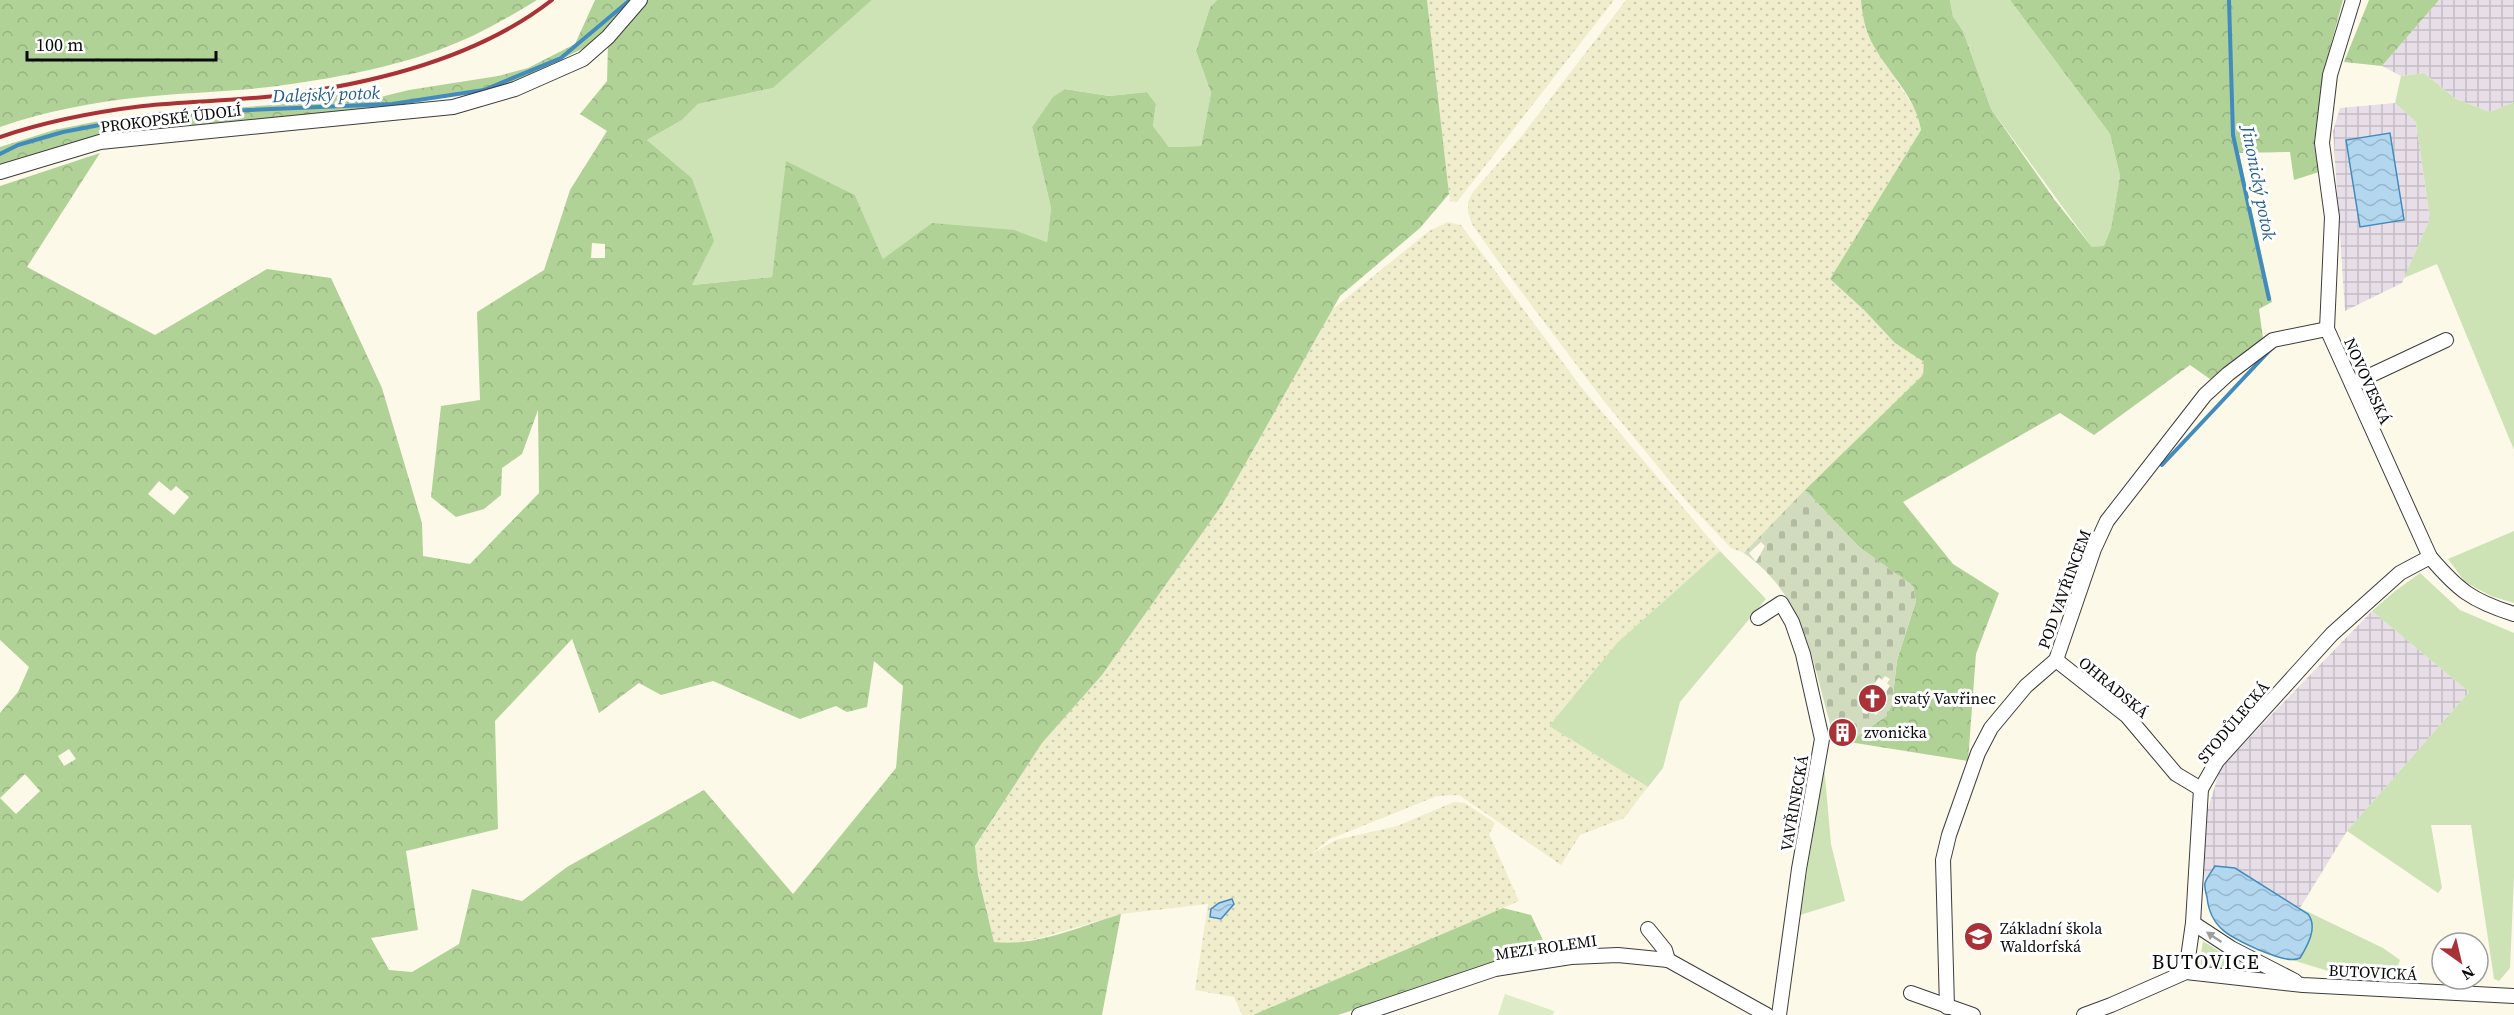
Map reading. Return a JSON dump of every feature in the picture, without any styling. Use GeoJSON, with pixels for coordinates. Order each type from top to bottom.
{"type":"FeatureCollection","features":[{"type":"Feature","properties":{"kind":"street","name":"PROKOPSKÉ ÚDOLÍ"},"geometry":{"type":"LineString","coordinates":[[0,172],[100,142],[453,107],[515,89],[583,59],[608,37],[640,0]]}},
{"type":"Feature","properties":{"kind":"street","name":"NOVOVESKÁ"},"geometry":{"type":"LineString","coordinates":[[2353,0],[2330,75],[2322,143],[2332,217],[2327,329],[2430,557],[2454,585],[2486,605],[2514,614]]}},
{"type":"Feature","properties":{"kind":"street","name":"POD VAVŘINCEM"},"geometry":{"type":"LineString","coordinates":[[1947,1007],[1946,913],[1942,877],[1943,860],[1949,835],[1978,753],[1991,728],[2026,686],[2056,660],[2094,549],[2107,521],[2205,395],[2228,374],[2273,340],[2327,329]]}},
{"type":"Feature","properties":{"kind":"street"},"geometry":{"type":"LineString","coordinates":[[2352,384],[2446,340]]}},
{"type":"Feature","properties":{"kind":"street","name":"STODŮLECKÁ"},"geometry":{"type":"LineString","coordinates":[[2186,972],[2193,922],[2201,789],[2217,761],[2332,634],[2400,573],[2430,557]]}},
{"type":"Feature","properties":{"kind":"street","name":"VAVŘINECKÁ"},"geometry":{"type":"LineString","coordinates":[[1758,618],[1781,603],[1792,622],[1803,654],[1822,739],[1799,868],[1779,1015]]}},
{"type":"Feature","properties":{"kind":"street","name":"OHRADSKÁ"},"geometry":{"type":"LineString","coordinates":[[2056,660],[2127,716],[2176,774],[2201,789]]}},
{"type":"Feature","properties":{"kind":"street","name":"BUTOVICKÁ"},"geometry":{"type":"LineString","coordinates":[[2193,922],[2231,948],[2303,985]]}},
{"type":"Feature","properties":{"kind":"street"},"geometry":{"type":"LineString","coordinates":[[1648,929],[1665,950],[1668,960]]}},
{"type":"Feature","properties":{"kind":"street","name":"MEZI ROLEMI"},"geometry":{"type":"LineString","coordinates":[[1359,1015],[1495,969],[1571,957],[1618,955],[1668,960],[1767,1015]]}},
{"type":"Feature","properties":{"kind":"street","name":"BUTOVICKÁ"},"geometry":{"type":"LineString","coordinates":[[2084,1015],[2186,972],[2303,985],[2514,996]]}},
{"type":"Feature","properties":{"kind":"street"},"geometry":{"type":"LineString","coordinates":[[1911,993],[1973,1015]]}},
{"type":"Feature","properties":{"kind":"shaded area"},"geometry":{"type":"Polygon","coordinates":[[[1427,0],[1614,0],[1457,202],[1450,201],[1427,0]]]}},
{"type":"Feature","properties":{"kind":"shaded area"},"geometry":{"type":"Polygon","coordinates":[[[1626,0],[1861,0],[1863,17],[1871,41],[1918,114],[1921,130],[1830,279],[1895,343],[1925,362],[1923,375],[1744,553],[1731,548],[1688,503],[1603,400],[1493,254],[1472,224],[1468,212],[1468,202],[1473,192],[1521,137],[1626,0]]]}},
{"type":"Feature","properties":{"kind":"shaded area"},"geometry":{"type":"Polygon","coordinates":[[[2439,0],[2514,0],[2514,102],[2490,112],[2456,99],[2424,73],[2401,76],[2382,66],[2439,0]]]}},
{"type":"Feature","properties":{"kind":"shaded area"},"geometry":{"type":"Polygon","coordinates":[[[2395,103],[2416,122],[2430,219],[2402,283],[2345,311],[2333,131],[2340,108],[2395,103]]]}},
{"type":"Feature","properties":{"kind":"shaded area"},"geometry":{"type":"Polygon","coordinates":[[[1448,222],[1461,225],[1581,387],[1720,551],[1617,643],[1549,726],[1648,787],[1624,818],[1580,835],[1561,865],[1459,795],[1437,796],[1330,839],[1311,854],[1336,840],[1397,826],[1454,802],[1465,803],[1495,823],[1489,834],[1519,901],[1253,1015],[1242,1015],[1234,997],[1195,990],[1208,904],[1121,914],[1044,937],[1011,944],[994,942],[978,875],[975,847],[1042,743],[1102,675],[1222,505],[1328,313],[1429,231],[1448,222]]]}},
{"type":"Feature","properties":{"kind":"shaded area"},"geometry":{"type":"Polygon","coordinates":[[[2372,611],[2469,692],[2347,831],[2300,908],[2235,868],[2215,866],[2205,884],[2202,843],[2204,821],[2221,767],[2372,611]]]}},
{"type":"Feature","properties":{"kind":"green space"},"geometry":{"type":"Polygon","coordinates":[[[0,0],[537,0],[461,41],[418,57],[374,69],[266,87],[160,95],[106,102],[53,112],[0,127],[0,0]]]}},
{"type":"Feature","properties":{"kind":"green space"},"geometry":{"type":"Polygon","coordinates":[[[595,0],[634,0],[588,46],[509,85],[354,111],[105,134],[0,167],[0,147],[54,130],[94,122],[144,115],[284,104],[346,93],[364,101],[409,90],[498,76],[528,68],[575,44],[595,0]]]}},
{"type":"Feature","properties":{"kind":"green space"},"geometry":{"type":"Polygon","coordinates":[[[647,0],[872,0],[773,88],[698,104],[682,120],[647,140],[692,178],[714,241],[692,285],[772,277],[786,161],[855,195],[883,259],[932,223],[1015,230],[1047,242],[1051,208],[1032,127],[1053,97],[1065,89],[1109,96],[1147,92],[1156,104],[1153,126],[1169,147],[1201,146],[1211,93],[1196,51],[1210,7],[1217,0],[1427,0],[1449,194],[1420,228],[1340,296],[1222,505],[1102,675],[1042,743],[975,846],[978,875],[994,942],[1010,943],[1042,939],[1121,914],[1102,1015],[0,1015],[0,798],[0,713],[18,692],[29,667],[0,640],[0,186],[100,153],[27,267],[155,335],[267,269],[331,278],[382,388],[422,523],[423,556],[470,564],[539,493],[538,410],[522,454],[502,468],[501,495],[484,509],[456,517],[431,497],[441,406],[480,400],[477,312],[544,270],[570,190],[607,131],[580,114],[607,81],[608,44],[647,0]],[[592,243],[591,258],[605,258],[605,244],[592,243]],[[159,481],[148,494],[174,515],[189,497],[176,486],[171,491],[159,481]],[[572,639],[495,721],[498,829],[406,851],[418,930],[371,938],[389,970],[412,972],[459,944],[472,889],[522,901],[567,867],[704,790],[793,894],[896,768],[903,686],[874,661],[867,707],[847,712],[836,706],[800,719],[713,681],[661,695],[639,683],[599,713],[572,639]],[[69,749],[58,756],[64,766],[76,759],[69,749]],[[25,774],[0,798],[16,814],[40,791],[25,774]]]}},
{"type":"Feature","properties":{"kind":"green space"},"geometry":{"type":"Polygon","coordinates":[[[872,0],[1217,0],[1210,7],[1196,51],[1211,93],[1201,146],[1169,147],[1153,126],[1156,104],[1147,92],[1109,96],[1066,89],[1053,98],[1032,127],[1051,208],[1047,242],[1015,230],[883,259],[855,195],[787,162],[772,277],[691,285],[713,241],[692,178],[647,140],[682,120],[698,104],[773,88],[872,0]]]}},
{"type":"Feature","properties":{"kind":"green space"},"geometry":{"type":"Polygon","coordinates":[[[1861,0],[1950,0],[1953,17],[1963,31],[1991,109],[2054,199],[2092,247],[2104,246],[2111,228],[2120,176],[2110,134],[2010,0],[2343,0],[2323,74],[2314,144],[2319,172],[2294,180],[2290,152],[2239,153],[2272,302],[2259,309],[2263,338],[2210,379],[2190,365],[2094,435],[2060,413],[1903,502],[1953,564],[1999,593],[1976,654],[1968,761],[1849,742],[1887,715],[1892,704],[1897,660],[1916,601],[1913,586],[1859,547],[1805,490],[1923,375],[1924,362],[1895,343],[1830,279],[1921,130],[1907,95],[1871,41],[1864,21],[1861,0]]]}},
{"type":"Feature","properties":{"kind":"green space"},"geometry":{"type":"Polygon","coordinates":[[[1950,0],[2010,0],[2110,134],[2120,176],[2111,228],[2104,247],[2092,247],[1991,109],[1963,31],[1953,18],[1950,0]]]}},
{"type":"Feature","properties":{"kind":"green space"},"geometry":{"type":"Polygon","coordinates":[[[2369,0],[2439,0],[2382,66],[2344,62],[2369,0]]]}},
{"type":"Feature","properties":{"kind":"green space"},"geometry":{"type":"Polygon","coordinates":[[[2424,73],[2456,99],[2490,112],[2514,102],[2514,450],[2437,264],[2404,278],[2430,219],[2416,122],[2395,103],[2401,76],[2424,73]]]}},
{"type":"Feature","properties":{"kind":"green space"},"geometry":{"type":"Polygon","coordinates":[[[1805,490],[1859,547],[1913,586],[1916,601],[1897,660],[1892,704],[1887,716],[1849,742],[1843,739],[1849,733],[1842,726],[1836,731],[1830,723],[1811,651],[1793,608],[1764,570],[1744,553],[1805,490]],[[1761,542],[1749,553],[1756,562],[1765,546],[1761,542]],[[1885,676],[1882,680],[1879,677],[1860,703],[1863,713],[1867,714],[1871,711],[1876,715],[1881,709],[1877,705],[1890,686],[1887,683],[1890,679],[1885,676]]]}},
{"type":"Feature","properties":{"kind":"green space"},"geometry":{"type":"Polygon","coordinates":[[[2514,531],[2514,603],[2491,596],[2465,582],[2448,559],[2514,531]]]}},
{"type":"Feature","properties":{"kind":"green space"},"geometry":{"type":"Polygon","coordinates":[[[1720,551],[1766,599],[1680,702],[1663,768],[1648,787],[1549,726],[1617,643],[1720,551]]]}},
{"type":"Feature","properties":{"kind":"green space"},"geometry":{"type":"Polygon","coordinates":[[[2420,573],[2460,610],[2514,633],[2514,876],[2510,968],[2499,981],[2494,979],[2490,931],[2487,931],[2471,825],[2431,825],[2442,888],[2438,893],[2347,831],[2469,692],[2372,611],[2420,573]]]}},
{"type":"Feature","properties":{"kind":"green space"},"geometry":{"type":"Polygon","coordinates":[[[1824,765],[1831,844],[1845,901],[1800,915],[1824,765]]]}},
{"type":"Feature","properties":{"kind":"green space"},"geometry":{"type":"Polygon","coordinates":[[[1503,908],[1531,915],[1550,955],[1392,997],[1338,1015],[1253,1015],[1503,908]]]}},
{"type":"Feature","properties":{"kind":"green space"},"geometry":{"type":"Polygon","coordinates":[[[2300,908],[2383,948],[2400,960],[2394,977],[2338,974],[2292,960],[2296,960],[2311,934],[2311,921],[2300,908]]]}},
{"type":"Feature","properties":{"kind":"green space"},"geometry":{"type":"Polygon","coordinates":[[[2203,941],[2223,954],[2251,967],[2251,972],[2199,966],[2203,941]]]}},
{"type":"Feature","properties":{"kind":"green space"},"geometry":{"type":"Polygon","coordinates":[[[1505,994],[1554,1011],[1553,1015],[1498,1015],[1505,994]]]}},
{"type":"Feature","properties":{"kind":"water"},"geometry":{"type":"Polygon","coordinates":[[[2390,133],[2404,220],[2360,227],[2346,140],[2390,133]]]}},
{"type":"Feature","properties":{"kind":"water"},"geometry":{"type":"Polygon","coordinates":[[[2215,866],[2235,868],[2308,914],[2312,930],[2309,942],[2300,958],[2285,959],[2259,950],[2231,936],[2218,925],[2209,908],[2205,886],[2215,866]]]}},
{"type":"Feature","properties":{"kind":"water"},"geometry":{"type":"Polygon","coordinates":[[[1232,899],[1234,904],[1221,919],[1210,917],[1211,909],[1219,903],[1232,899]]]}},
{"type":"Feature","properties":{"kind":"waterway","name":"Dalejský potok"},"geometry":{"type":"LineString","coordinates":[[0,154],[18,145],[63,132],[157,114],[392,104],[484,90],[561,58],[630,0]]}},
{"type":"Feature","properties":{"kind":"waterway","name":"Jinonický potok"},"geometry":{"type":"LineString","coordinates":[[2229,0],[2233,135],[2269,299]]}},
{"type":"Feature","properties":{"kind":"waterway","name":"Jinonický potok"},"geometry":{"type":"LineString","coordinates":[[2162,465],[2272,348]]}},
{"type":"Feature","properties":{"kind":"railway"},"geometry":{"type":"LineString","coordinates":[[0,137],[53,122],[107,111],[161,104],[284,95],[390,75],[425,65],[492,38],[552,0]]}},
{"type":"Feature","properties":{"kind":"place","name":"svatý Vavřinec"},"geometry":{"type":"Point","coordinates":[1873,698]}},
{"type":"Feature","properties":{"kind":"place","name":"zvonička"},"geometry":{"type":"Point","coordinates":[1843,732]}},
{"type":"Feature","properties":{"kind":"place","name":"Základní škola Waldorfská"},"geometry":{"type":"Point","coordinates":[1979,937]}},
{"type":"Feature","properties":{"kind":"district","name":"BUTOVICE"},"geometry":{"type":"Point","coordinates":[2206,962]}}]}
